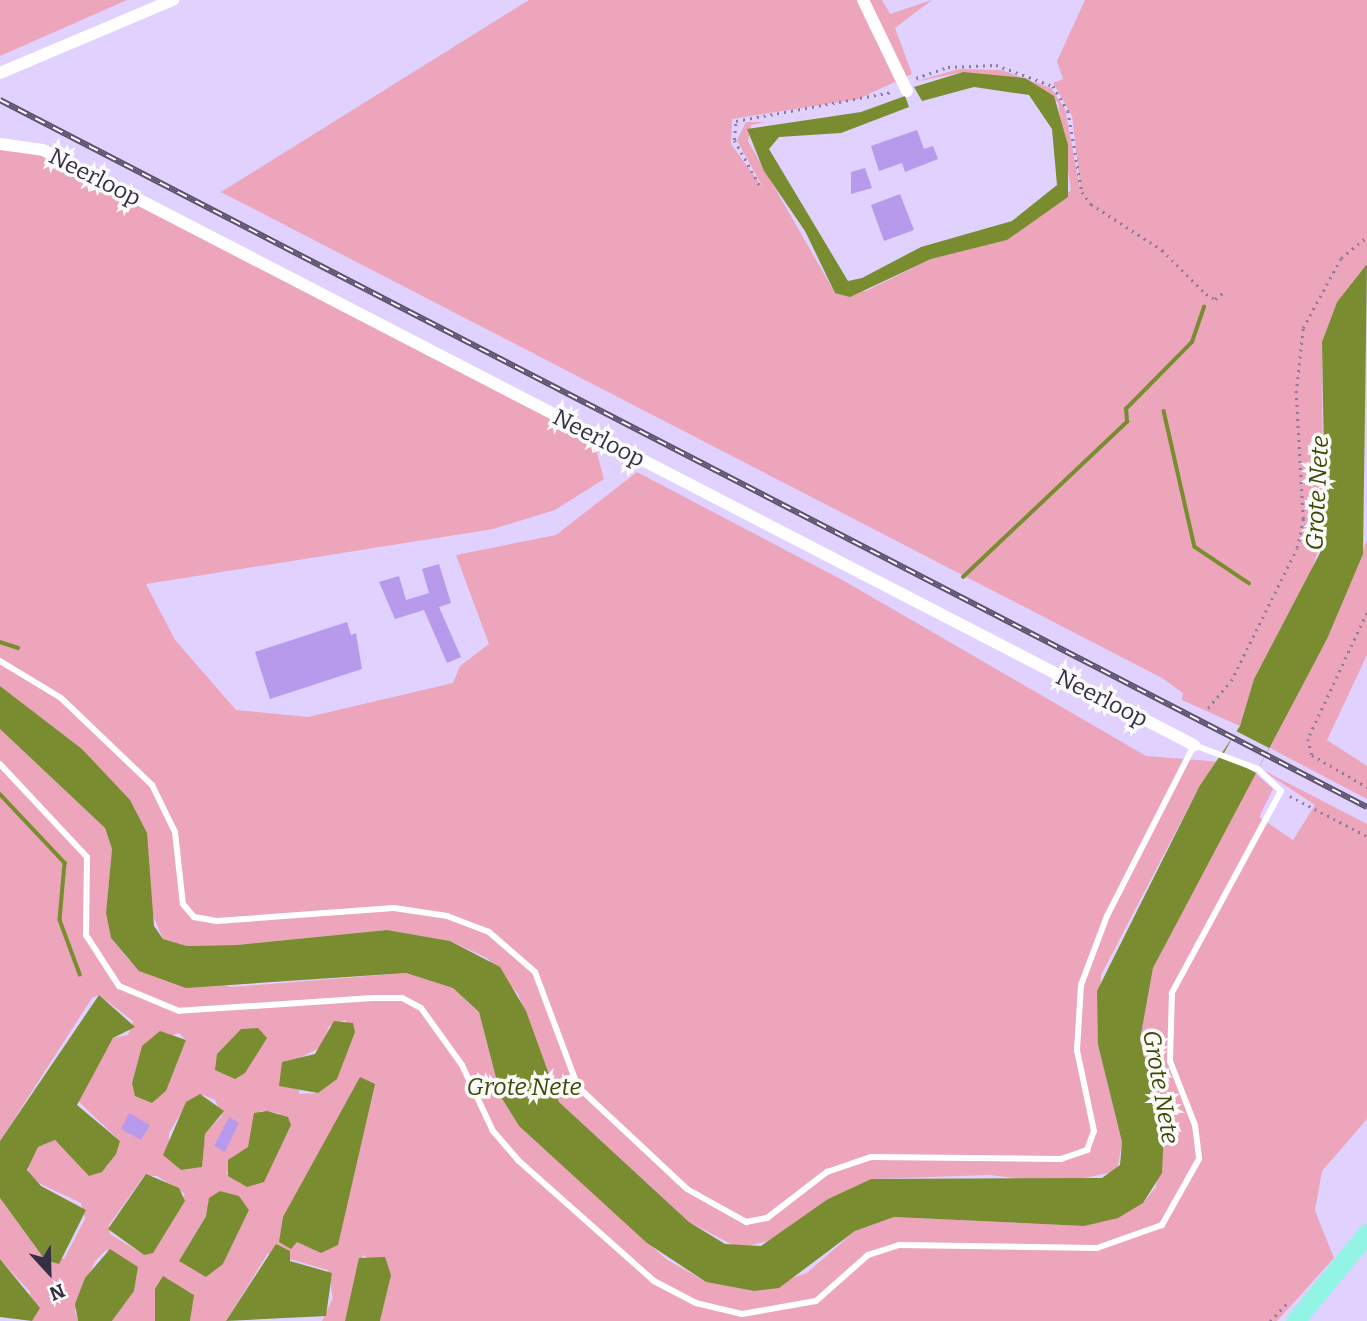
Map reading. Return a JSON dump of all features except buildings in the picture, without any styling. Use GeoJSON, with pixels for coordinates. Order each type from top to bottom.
{"type":"FeatureCollection","features":[{"type":"Feature","properties":{"kind":"main road"},"geometry":{"type":"LineString","coordinates":[[1295,1321],[1367,1233]]}},
{"type":"Feature","properties":{"kind":"street"},"geometry":{"type":"LineString","coordinates":[[0,73],[173,0]]}},
{"type":"Feature","properties":{"kind":"street"},"geometry":{"type":"LineString","coordinates":[[863,0],[905,87]]}},
{"type":"Feature","properties":{"kind":"street","name":"Neerloop"},"geometry":{"type":"LineString","coordinates":[[0,144],[51,154],[1194,745]]}},
{"type":"Feature","properties":{"kind":"lane"},"geometry":{"type":"LineString","coordinates":[[0,661],[61,698],[152,785],[175,832],[183,904],[194,917],[217,922],[394,908],[447,916],[499,938],[542,985],[561,1055],[578,1087],[687,1189],[746,1222],[767,1218],[827,1172],[871,1157],[1061,1159],[1087,1150],[1094,1131],[1077,1050],[1081,985],[1107,916],[1194,745],[1224,753],[1258,769],[1281,791],[1172,993],[1170,1061],[1195,1125],[1199,1158],[1162,1225],[1097,1248],[899,1245],[868,1255],[816,1300],[742,1314],[696,1303],[654,1281],[519,1161],[493,1131],[462,1065],[421,1008],[402,998],[373,998],[178,1011],[119,986],[86,935],[87,857],[0,764]]}},
{"type":"Feature","properties":{"kind":"path"},"geometry":{"type":"LineString","coordinates":[[759,185],[734,140],[736,121],[873,101],[905,87],[972,65],[1043,79],[1068,111],[1082,192],[1090,204],[1162,250],[1206,294],[1215,299],[1224,292]]}},
{"type":"Feature","properties":{"kind":"path"},"geometry":{"type":"LineString","coordinates":[[1208,708],[1231,681],[1297,548],[1303,519],[1296,393],[1303,328],[1340,258],[1367,237]]}},
{"type":"Feature","properties":{"kind":"path"},"geometry":{"type":"LineString","coordinates":[[1367,613],[1308,739],[1312,755],[1367,787]]}},
{"type":"Feature","properties":{"kind":"path"},"geometry":{"type":"LineString","coordinates":[[1281,791],[1367,836]]}},
{"type":"Feature","properties":{"kind":"shaded area"},"geometry":{"type":"Polygon","coordinates":[[[0,0],[127,0],[0,56],[0,0]]]}},
{"type":"Feature","properties":{"kind":"shaded area"},"geometry":{"type":"Polygon","coordinates":[[[529,0],[882,0],[890,14],[932,0],[895,28],[912,74],[858,99],[732,119],[731,144],[763,188],[737,140],[746,122],[765,122],[751,125],[748,141],[835,293],[866,291],[931,259],[1007,240],[1071,190],[1058,102],[963,72],[914,82],[959,69],[1001,70],[1051,88],[1065,109],[1081,193],[1072,116],[1053,83],[1063,79],[1057,61],[1085,0],[1367,0],[1367,264],[1337,302],[1322,342],[1323,535],[1311,572],[1254,679],[1240,726],[1182,700],[1183,693],[1162,678],[221,192],[529,0]]]}},
{"type":"Feature","properties":{"kind":"shaded area"},"geometry":{"type":"Polygon","coordinates":[[[0,148],[29,149],[602,444],[597,453],[604,479],[555,510],[493,529],[146,584],[175,640],[236,710],[308,717],[453,683],[460,666],[489,644],[456,555],[556,535],[637,472],[846,582],[1146,756],[1221,762],[1199,787],[1101,975],[1098,1045],[1122,1142],[1117,1171],[1062,1183],[989,1175],[871,1179],[828,1199],[776,1239],[739,1248],[689,1222],[559,1102],[518,994],[487,958],[450,941],[387,930],[237,945],[187,946],[163,939],[82,749],[0,686],[0,148]]]}},
{"type":"Feature","properties":{"kind":"shaded area"},"geometry":{"type":"Polygon","coordinates":[[[1367,540],[1367,655],[1327,740],[1367,766],[1367,799],[1268,747],[1327,639],[1367,540]]]}},
{"type":"Feature","properties":{"kind":"shaded area"},"geometry":{"type":"Polygon","coordinates":[[[0,729],[105,828],[112,849],[106,913],[111,938],[129,960],[231,987],[406,973],[453,988],[479,1012],[501,1097],[519,1126],[666,1259],[706,1282],[754,1291],[807,1273],[855,1231],[894,1217],[1084,1226],[1143,1203],[1156,1187],[1164,1128],[1140,1040],[1153,968],[1254,772],[1273,789],[1259,817],[1293,840],[1315,805],[1259,768],[1367,824],[1367,1119],[1322,1171],[1315,1211],[1334,1258],[1277,1321],[380,1321],[391,1274],[363,1255],[345,1321],[322,1321],[333,1298],[328,1270],[268,1253],[226,1321],[190,1321],[192,1293],[166,1280],[155,1289],[155,1321],[112,1321],[134,1291],[138,1267],[106,1250],[95,1261],[75,1311],[78,1321],[32,1321],[30,1292],[0,1259],[0,1198],[39,1252],[64,1259],[85,1219],[81,1203],[28,1178],[29,1162],[38,1147],[55,1140],[77,1162],[107,1167],[120,1141],[77,1100],[113,1038],[128,1035],[133,1021],[99,995],[92,998],[0,1141],[0,729]],[[346,1020],[329,1026],[323,1046],[300,1058],[299,1094],[318,1093],[344,1056],[346,1020]],[[258,1028],[241,1029],[217,1054],[247,1065],[258,1028]],[[179,1033],[142,1046],[132,1083],[152,1103],[166,1091],[186,1040],[179,1033]],[[203,1095],[184,1108],[169,1133],[169,1160],[182,1170],[201,1167],[205,1134],[222,1115],[215,1100],[203,1095]],[[260,1111],[248,1147],[226,1173],[241,1184],[274,1158],[290,1128],[278,1113],[260,1111]],[[144,1176],[109,1225],[110,1234],[144,1255],[185,1194],[157,1176],[144,1176]],[[220,1191],[179,1261],[223,1264],[249,1210],[239,1196],[220,1191]]]}},
{"type":"Feature","properties":{"kind":"water"},"geometry":{"type":"Polygon","coordinates":[[[963,72],[1025,78],[1054,96],[1068,145],[1068,197],[1007,240],[931,259],[850,297],[835,293],[805,231],[764,171],[747,129],[861,112],[905,96],[909,107],[841,133],[779,137],[769,149],[848,281],[862,278],[921,247],[1012,221],[1057,185],[1052,129],[1029,95],[974,87],[922,101],[914,87],[963,72]]]}},
{"type":"Feature","properties":{"kind":"water","name":"Grote Nete"},"geometry":{"type":"Polygon","coordinates":[[[1367,264],[1363,554],[1327,639],[1153,968],[1140,1040],[1164,1128],[1162,1173],[1143,1203],[1118,1218],[1084,1226],[894,1217],[855,1231],[779,1288],[754,1291],[706,1282],[647,1243],[519,1126],[501,1097],[479,1012],[453,988],[406,973],[186,988],[139,971],[111,938],[106,913],[112,849],[105,828],[0,729],[0,686],[82,749],[130,800],[147,833],[154,926],[163,939],[187,946],[237,945],[387,930],[450,941],[500,967],[526,1011],[559,1102],[689,1222],[725,1244],[761,1246],[828,1199],[871,1179],[1102,1178],[1120,1165],[1122,1142],[1098,1045],[1097,991],[1199,787],[1240,726],[1254,679],[1320,553],[1325,515],[1322,342],[1337,302],[1367,264]]]}},
{"type":"Feature","properties":{"kind":"water"},"geometry":{"type":"Polygon","coordinates":[[[99,995],[135,1027],[113,1038],[77,1105],[120,1141],[116,1154],[102,1172],[89,1176],[55,1140],[38,1147],[27,1170],[41,1186],[86,1210],[59,1264],[45,1260],[0,1198],[0,1141],[99,995]]]}},
{"type":"Feature","properties":{"kind":"water"},"geometry":{"type":"Polygon","coordinates":[[[334,1021],[353,1023],[355,1032],[337,1079],[318,1093],[279,1086],[282,1062],[315,1054],[334,1021]]]}},
{"type":"Feature","properties":{"kind":"water"},"geometry":{"type":"Polygon","coordinates":[[[258,1028],[267,1038],[245,1073],[235,1079],[215,1070],[217,1054],[241,1029],[258,1028]]]}},
{"type":"Feature","properties":{"kind":"water"},"geometry":{"type":"Polygon","coordinates":[[[160,1031],[186,1040],[166,1091],[152,1103],[135,1096],[132,1083],[142,1046],[160,1031]]]}},
{"type":"Feature","properties":{"kind":"water"},"geometry":{"type":"Polygon","coordinates":[[[360,1077],[375,1084],[338,1245],[321,1253],[297,1242],[291,1249],[279,1242],[283,1217],[360,1077]]]}},
{"type":"Feature","properties":{"kind":"water"},"geometry":{"type":"Polygon","coordinates":[[[200,1094],[224,1111],[205,1134],[202,1167],[181,1170],[163,1155],[186,1102],[200,1094]]]}},
{"type":"Feature","properties":{"kind":"water"},"geometry":{"type":"Polygon","coordinates":[[[267,1111],[288,1117],[291,1125],[264,1182],[247,1187],[228,1176],[228,1160],[248,1147],[254,1113],[267,1111]]]}},
{"type":"Feature","properties":{"kind":"water"},"geometry":{"type":"Polygon","coordinates":[[[146,1174],[179,1188],[185,1201],[153,1253],[144,1255],[108,1229],[146,1174]]]}},
{"type":"Feature","properties":{"kind":"water"},"geometry":{"type":"Polygon","coordinates":[[[220,1191],[239,1196],[249,1210],[223,1264],[206,1277],[179,1261],[206,1216],[209,1198],[220,1191]]]}},
{"type":"Feature","properties":{"kind":"water"},"geometry":{"type":"Polygon","coordinates":[[[276,1244],[290,1251],[290,1261],[332,1273],[326,1316],[226,1321],[276,1244]]]}},
{"type":"Feature","properties":{"kind":"water"},"geometry":{"type":"Polygon","coordinates":[[[110,1249],[138,1267],[134,1291],[112,1321],[78,1321],[75,1304],[85,1278],[110,1249]]]}},
{"type":"Feature","properties":{"kind":"water"},"geometry":{"type":"Polygon","coordinates":[[[385,1257],[391,1275],[380,1321],[345,1321],[359,1258],[385,1257]]]}},
{"type":"Feature","properties":{"kind":"water"},"geometry":{"type":"Polygon","coordinates":[[[0,1259],[40,1308],[32,1321],[0,1317],[0,1259]]]}},
{"type":"Feature","properties":{"kind":"water"},"geometry":{"type":"Polygon","coordinates":[[[163,1276],[194,1295],[190,1321],[155,1321],[155,1289],[163,1276]]]}},
{"type":"Feature","properties":{"kind":"pier"},"geometry":{"type":"Polygon","coordinates":[[[1236,731],[1269,748],[1256,773],[1223,755],[1236,731]]]}},
{"type":"Feature","properties":{"kind":"waterway"},"geometry":{"type":"LineString","coordinates":[[963,577],[1127,422],[1126,409],[1192,342],[1204,307]]}},
{"type":"Feature","properties":{"kind":"waterway"},"geometry":{"type":"LineString","coordinates":[[1164,411],[1195,547],[1249,583]]}},
{"type":"Feature","properties":{"kind":"waterway"},"geometry":{"type":"LineString","coordinates":[[0,642],[18,648]]}},
{"type":"Feature","properties":{"kind":"waterway"},"geometry":{"type":"LineString","coordinates":[[0,794],[65,863],[60,920],[80,974]]}},
{"type":"Feature","properties":{"kind":"railway"},"geometry":{"type":"LineString","coordinates":[[0,100],[1367,807]]}}]}
